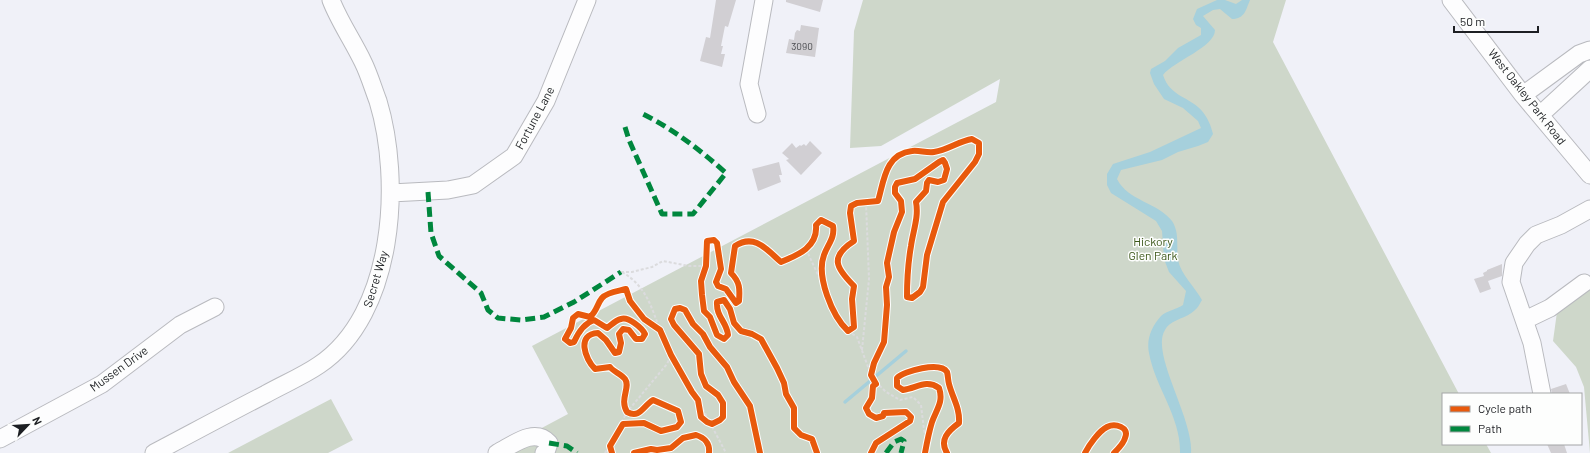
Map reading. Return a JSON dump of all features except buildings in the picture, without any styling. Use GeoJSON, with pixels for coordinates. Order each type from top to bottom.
{"type":"FeatureCollection","features":[{"type":"Feature","properties":{"kind":"street","name":"Secret Way"},"geometry":{"type":"LineString","coordinates":[[154,453],[320,365],[338,349],[367,310],[380,274],[388,237],[391,193],[384,124],[363,62],[331,0]]}},
{"type":"Feature","properties":{"kind":"street","name":"Fortune Lane"},"geometry":{"type":"LineString","coordinates":[[391,193],[448,190],[473,185],[514,156],[546,101],[587,0]]}},
{"type":"Feature","properties":{"kind":"street"},"geometry":{"type":"LineString","coordinates":[[757,114],[749,84],[764,0]]}},
{"type":"Feature","properties":{"kind":"street","name":"West Oakley Park Road"},"geometry":{"type":"LineString","coordinates":[[1451,0],[1523,96],[1590,174]]}},
{"type":"Feature","properties":{"kind":"street"},"geometry":{"type":"LineString","coordinates":[[1523,96],[1579,54],[1590,50]]}},
{"type":"Feature","properties":{"kind":"street"},"geometry":{"type":"LineString","coordinates":[[1540,115],[1590,69]]}},
{"type":"Feature","properties":{"kind":"street"},"geometry":{"type":"LineString","coordinates":[[1542,393],[1532,343],[1511,282],[1514,262],[1527,244],[1536,235],[1567,222],[1590,208]]}},
{"type":"Feature","properties":{"kind":"street"},"geometry":{"type":"LineString","coordinates":[[1525,320],[1550,308],[1584,283]]}},
{"type":"Feature","properties":{"kind":"street","name":"Mussen Drive"},"geometry":{"type":"LineString","coordinates":[[0,439],[102,384],[180,325],[215,307]]}},
{"type":"Feature","properties":{"kind":"street"},"geometry":{"type":"LineString","coordinates":[[497,453],[528,436],[538,436],[545,439],[549,443],[546,452],[544,453]]}},
{"type":"Feature","properties":{"kind":"path"},"geometry":{"type":"LineString","coordinates":[[862,350],[870,279],[866,203]]}},
{"type":"Feature","properties":{"kind":"path"},"geometry":{"type":"LineString","coordinates":[[806,249],[824,288]]}},
{"type":"Feature","properties":{"kind":"path"},"geometry":{"type":"LineString","coordinates":[[660,330],[647,297],[635,280],[621,272],[632,272],[652,267],[663,261],[689,266],[706,266]]}},
{"type":"Feature","properties":{"kind":"path"},"geometry":{"type":"LineString","coordinates":[[848,331],[857,336],[871,375]]}},
{"type":"Feature","properties":{"kind":"path"},"geometry":{"type":"LineString","coordinates":[[604,453],[627,412],[666,364],[671,355]]}},
{"type":"Feature","properties":{"kind":"path"},"geometry":{"type":"LineString","coordinates":[[876,382],[886,392],[900,400],[913,397],[921,405],[929,453]]}},
{"type":"Feature","properties":{"kind":"path"},"geometry":{"type":"LineString","coordinates":[[698,400],[726,453]]}},
{"type":"Feature","properties":{"kind":"green space","name":"Hickory Glen Park"},"geometry":{"type":"Polygon","coordinates":[[[863,0],[1286,0],[1273,42],[1458,393],[1442,393],[1442,445],[1487,445],[1491,453],[495,453],[568,414],[532,346],[996,102],[1000,79],[881,146],[850,148],[854,31],[863,0]]]}},
{"type":"Feature","properties":{"kind":"green space"},"geometry":{"type":"Polygon","coordinates":[[[1590,287],[1590,453],[1584,387],[1576,367],[1553,341],[1557,312],[1590,287]]]}},
{"type":"Feature","properties":{"kind":"green space"},"geometry":{"type":"Polygon","coordinates":[[[331,399],[353,440],[328,453],[228,453],[331,399]]]}},
{"type":"Feature","properties":{"kind":"water"},"geometry":{"type":"Polygon","coordinates":[[[1217,0],[1225,0],[1236,4],[1242,0],[1250,0],[1244,13],[1236,19],[1232,19],[1220,9],[1213,10],[1203,16],[1215,30],[1213,36],[1201,48],[1176,64],[1163,75],[1170,88],[1202,111],[1209,122],[1213,134],[1208,142],[1198,146],[1178,152],[1162,160],[1121,170],[1117,179],[1128,192],[1159,210],[1172,221],[1177,235],[1177,255],[1182,271],[1202,300],[1197,308],[1191,313],[1168,326],[1162,340],[1163,354],[1167,370],[1186,423],[1190,439],[1191,453],[1180,453],[1176,427],[1152,366],[1148,343],[1152,328],[1161,316],[1183,305],[1186,291],[1169,272],[1164,259],[1162,231],[1156,221],[1111,193],[1107,185],[1107,174],[1113,164],[1150,152],[1201,128],[1198,121],[1183,108],[1164,99],[1154,84],[1150,73],[1151,69],[1165,61],[1178,48],[1201,35],[1201,28],[1196,25],[1193,19],[1197,9],[1217,0]]]}},
{"type":"Feature","properties":{"kind":"waterway"},"geometry":{"type":"LineString","coordinates":[[845,402],[906,351]]}},
{"type":"Feature","properties":{"kind":"marked path"},"geometry":{"type":"LineString","coordinates":[[625,127],[629,140],[662,214],[693,214],[726,173],[685,140],[663,125],[639,112]]}},
{"type":"Feature","properties":{"kind":"marked path"},"geometry":{"type":"LineString","coordinates":[[428,192],[431,233],[439,256],[481,293],[488,310],[498,318],[521,320],[544,317],[574,302],[621,272]]}},
{"type":"Feature","properties":{"kind":"marked path"},"geometry":{"type":"LineString","coordinates":[[886,453],[894,442],[901,439],[904,441],[901,453]]}},
{"type":"Feature","properties":{"kind":"marked path"},"geometry":{"type":"LineString","coordinates":[[549,443],[567,446],[577,453]]}},
{"type":"Feature","properties":{"kind":"cycle path"},"geometry":{"type":"LineString","coordinates":[[817,453],[812,439],[801,435],[794,428],[794,408],[786,394],[784,383],[777,368],[761,339],[752,334],[741,331],[734,323],[730,309],[724,300],[717,302],[718,312],[726,326],[728,335],[724,339],[717,335],[710,317],[704,311],[701,281],[706,266],[707,241],[714,240],[717,243],[721,269],[716,282],[718,286],[726,289],[736,303],[739,301],[739,286],[731,273],[735,246],[742,242],[755,242],[766,248],[781,262],[800,253],[810,245],[816,233],[816,225],[821,220],[833,226],[832,238],[824,255],[822,274],[831,306],[836,316],[848,331],[854,327],[852,299],[854,286],[839,268],[838,258],[841,252],[854,241],[850,213],[851,206],[857,203],[878,201],[887,170],[896,157],[903,153],[912,151],[939,151],[972,139],[979,143],[979,154],[975,162],[943,202],[927,255],[923,287],[920,292],[912,298],[907,297],[907,284],[908,265],[916,219],[916,202],[926,191],[929,180],[938,182],[944,180],[947,169],[945,163],[943,160],[915,179],[897,183],[895,187],[895,193],[901,201],[902,212],[894,232],[887,263],[889,277],[886,287],[887,305],[884,342],[874,363],[871,375],[876,384],[873,386],[872,398],[866,408],[869,414],[876,418],[883,416],[884,413],[906,412],[911,417],[910,421],[876,443],[871,453]]}},
{"type":"Feature","properties":{"kind":"cycle path"},"geometry":{"type":"LineString","coordinates":[[612,453],[610,446],[623,424],[644,423],[661,431],[677,427],[681,422],[678,411],[653,400],[638,413],[631,414],[627,412],[624,402],[627,386],[625,379],[610,367],[595,369],[588,359],[584,348],[585,342],[591,334],[598,333],[606,340],[615,353],[619,352],[621,343],[619,334],[623,329],[629,330],[636,339],[642,339],[645,334],[634,323],[627,319],[621,319],[615,321],[607,328],[594,320],[582,329],[574,342],[570,343],[565,339],[571,328],[573,318],[578,314],[590,317],[604,296],[626,289],[630,301],[644,319],[660,330],[671,355],[698,400],[701,417],[712,424],[723,417],[723,403],[718,395],[706,386],[701,374],[699,354],[674,325],[671,319],[675,309],[680,308],[685,310],[693,324],[703,334],[710,347],[727,367],[734,382],[750,406],[760,453]]}},
{"type":"Feature","properties":{"kind":"cycle path"},"geometry":{"type":"LineString","coordinates":[[925,453],[932,422],[941,398],[939,388],[934,385],[926,384],[903,390],[897,386],[897,378],[914,370],[930,367],[937,367],[947,372],[959,418],[959,423],[951,429],[944,440],[947,453]]}},
{"type":"Feature","properties":{"kind":"cycle path"},"geometry":{"type":"LineString","coordinates":[[1085,453],[1101,432],[1107,427],[1114,425],[1124,429],[1126,434],[1121,446],[1114,453]]}},
{"type":"Feature","properties":{"kind":"cycle path"},"geometry":{"type":"LineString","coordinates":[[634,453],[651,449],[657,450],[671,448],[683,438],[696,435],[706,441],[709,446],[709,453]]}}]}
